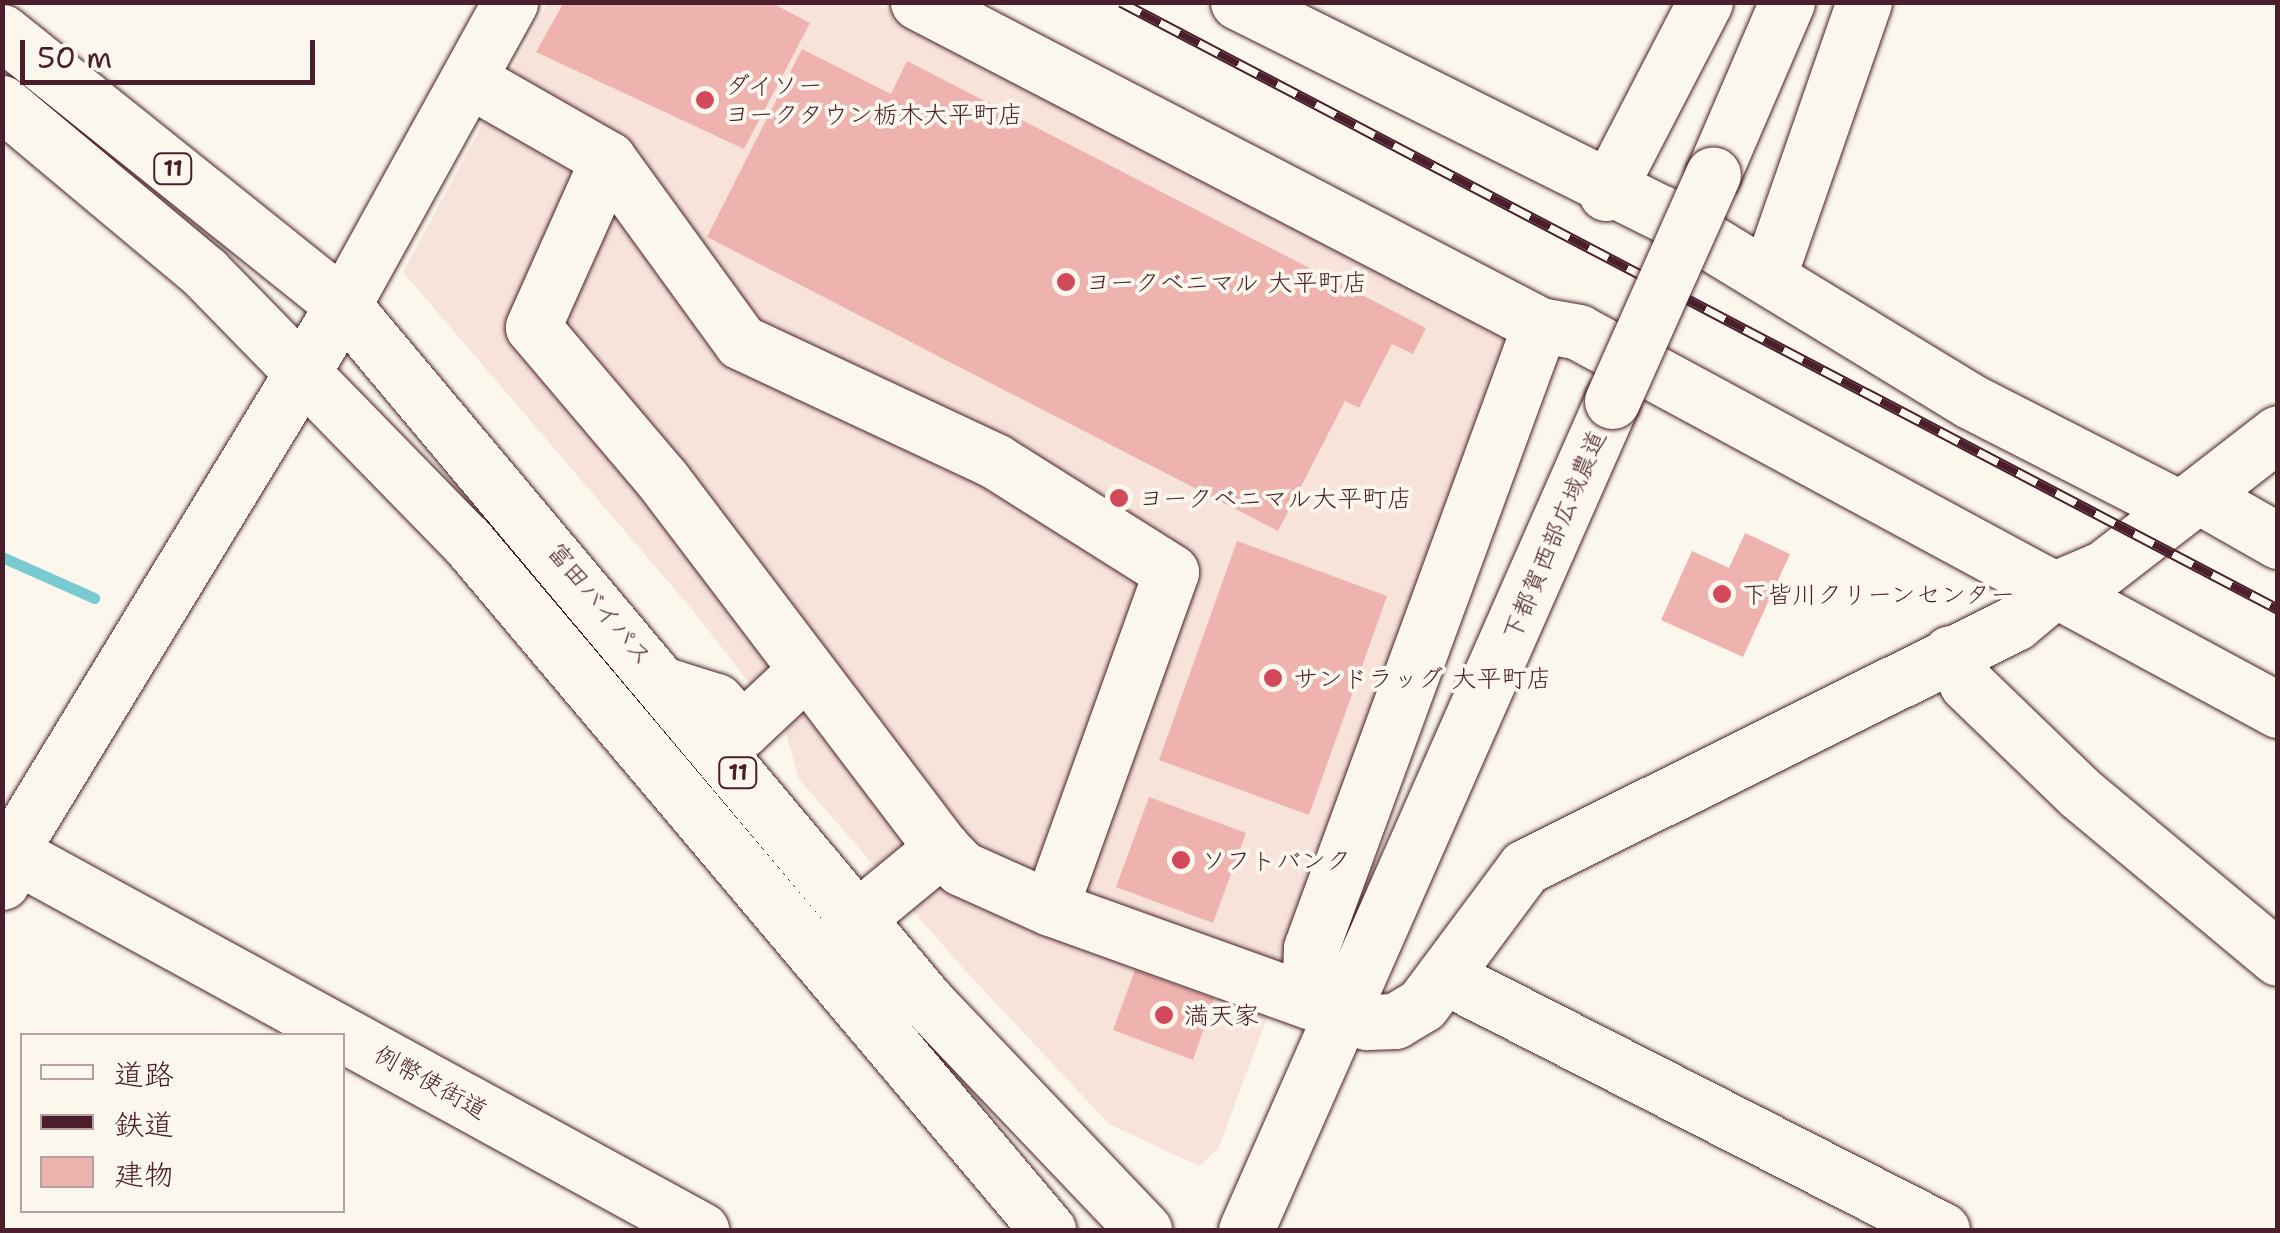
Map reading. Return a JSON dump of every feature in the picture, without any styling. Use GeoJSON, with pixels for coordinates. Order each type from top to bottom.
{"type":"FeatureCollection","features":[{"type":"Feature","properties":{"kind":"street"},"geometry":{"type":"LineString","coordinates":[[5,860],[343,306],[510,2]]}},
{"type":"Feature","properties":{"kind":"street"},"geometry":{"type":"LineString","coordinates":[[918,2],[1540,325],[1578,332],[2278,710]]}},
{"type":"Feature","properties":{"kind":"street"},"geometry":{"type":"LineString","coordinates":[[1238,2],[1606,193],[1770,272],[1970,400],[2278,541]]}},
{"type":"Feature","properties":{"kind":"street"},"geometry":{"type":"LineString","coordinates":[[1606,193],[1705,2]]}},
{"type":"Feature","properties":{"kind":"street","name":"下都賀西部広域農道"},"geometry":{"type":"LineString","coordinates":[[1246,1230],[1327,1008],[1612,401],[1787,2]]}},
{"type":"Feature","properties":{"kind":"street"},"geometry":{"type":"LineString","coordinates":[[1770,272],[1864,2]]}},
{"type":"Feature","properties":{"kind":"street","name":"富田バイパス"},"geometry":{"type":"LineString","coordinates":[[2,32],[343,306],[668,686],[856,918],[1144,1230]]}},
{"type":"Feature","properties":{"kind":"street"},"geometry":{"type":"LineString","coordinates":[[470,80],[608,159],[741,342],[995,461],[1170,572],[1050,908]]}},
{"type":"Feature","properties":{"kind":"street","name":"11"},"geometry":{"type":"LineString","coordinates":[[2,103],[304,369],[466,540],[1048,1230]]}},
{"type":"Feature","properties":{"kind":"street"},"geometry":{"type":"LineString","coordinates":[[608,159],[532,326],[662,479],[804,672],[942,848],[962,868],[1050,908],[1276,994],[1395,1022],[1444,976],[1525,867],[1950,652],[2015,623],[2057,588],[2104,568],[2278,433]]}},
{"type":"Feature","properties":{"kind":"street"},"geometry":{"type":"LineString","coordinates":[[1327,1008],[1311,948],[1540,325]]}},
{"type":"Feature","properties":{"kind":"street"},"geometry":{"type":"LineString","coordinates":[[1950,652],[1967,684],[2081,794],[2278,958]]}},
{"type":"Feature","properties":{"kind":"street"},"geometry":{"type":"LineString","coordinates":[[668,686],[716,701],[742,730],[804,672]]}},
{"type":"Feature","properties":{"kind":"street"},"geometry":{"type":"LineString","coordinates":[[856,918],[942,848]]}},
{"type":"Feature","properties":{"kind":"street","name":"例幣使街道"},"geometry":{"type":"LineString","coordinates":[[5,860],[330,1033]]}},
{"type":"Feature","properties":{"kind":"street"},"geometry":{"type":"LineString","coordinates":[[1444,976],[1942,1230]]}},
{"type":"Feature","properties":{"kind":"street","name":"例幣使街道"},"geometry":{"type":"LineString","coordinates":[[345,1041],[701,1230]]}},
{"type":"Feature","properties":{"kind":"shaded area"},"geometry":{"type":"Polygon","coordinates":[[[548,3],[875,3],[1503,329],[1513,361],[1218,1149],[1199,1166],[1109,1124],[961,966],[799,779],[785,729],[695,613],[403,272],[548,3]]]}},
{"type":"Feature","properties":{"kind":"building","name":"ダイソー ヨークタウン栃木大平町店"},"geometry":{"type":"Polygon","coordinates":[[[564,2],[770,2],[810,23],[744,149],[536,52],[564,2]]]}},
{"type":"Feature","properties":{"kind":"building","name":"ヨークベニマル 大平町店"},"geometry":{"type":"Polygon","coordinates":[[[802,49],[891,94],[907,61],[1426,328],[1413,354],[1392,344],[1359,408],[1345,401],[1278,531],[707,237],[802,49]]]}},
{"type":"Feature","properties":{"kind":"building","name":"下皆川クリーンセンター"},"geometry":{"type":"Polygon","coordinates":[[[1745,533],[1790,554],[1743,657],[1661,620],[1692,551],[1729,568],[1745,533]]]}},
{"type":"Feature","properties":{"kind":"building","name":"サンドラッグ 大平町店"},"geometry":{"type":"Polygon","coordinates":[[[1237,541],[1387,596],[1309,815],[1159,760],[1237,541]]]}},
{"type":"Feature","properties":{"kind":"building","name":"ソフトバンク"},"geometry":{"type":"Polygon","coordinates":[[[1149,797],[1246,833],[1213,923],[1116,887],[1149,797]]]}},
{"type":"Feature","properties":{"kind":"building","name":"満天家"},"geometry":{"type":"Polygon","coordinates":[[[1135,970],[1214,999],[1193,1060],[1113,1030],[1135,970]]]}},
{"type":"Feature","properties":{"kind":"waterway"},"geometry":{"type":"LineString","coordinates":[[2,557],[94,598]]}},
{"type":"Feature","properties":{"kind":"railway"},"geometry":{"type":"LineString","coordinates":[[1121,2],[2278,609]]}},
{"type":"Feature","properties":{"kind":"place","name":"ダイソー ヨークタウン栃木大平町店"},"geometry":{"type":"Point","coordinates":[705,100]}},
{"type":"Feature","properties":{"kind":"place","name":"ヨークベニマル 大平町店"},"geometry":{"type":"Point","coordinates":[1066,282]}},
{"type":"Feature","properties":{"kind":"place","name":"ヨークベニマル大平町店"},"geometry":{"type":"Point","coordinates":[1119,498]}},
{"type":"Feature","properties":{"kind":"place","name":"下皆川クリーンセンター"},"geometry":{"type":"Point","coordinates":[1722,594]}},
{"type":"Feature","properties":{"kind":"place","name":"サンドラッグ 大平町店"},"geometry":{"type":"Point","coordinates":[1273,678]}},
{"type":"Feature","properties":{"kind":"place","name":"ソフトバンク"},"geometry":{"type":"Point","coordinates":[1181,860]}},
{"type":"Feature","properties":{"kind":"place","name":"満天家"},"geometry":{"type":"Point","coordinates":[1164,1015]}}]}
